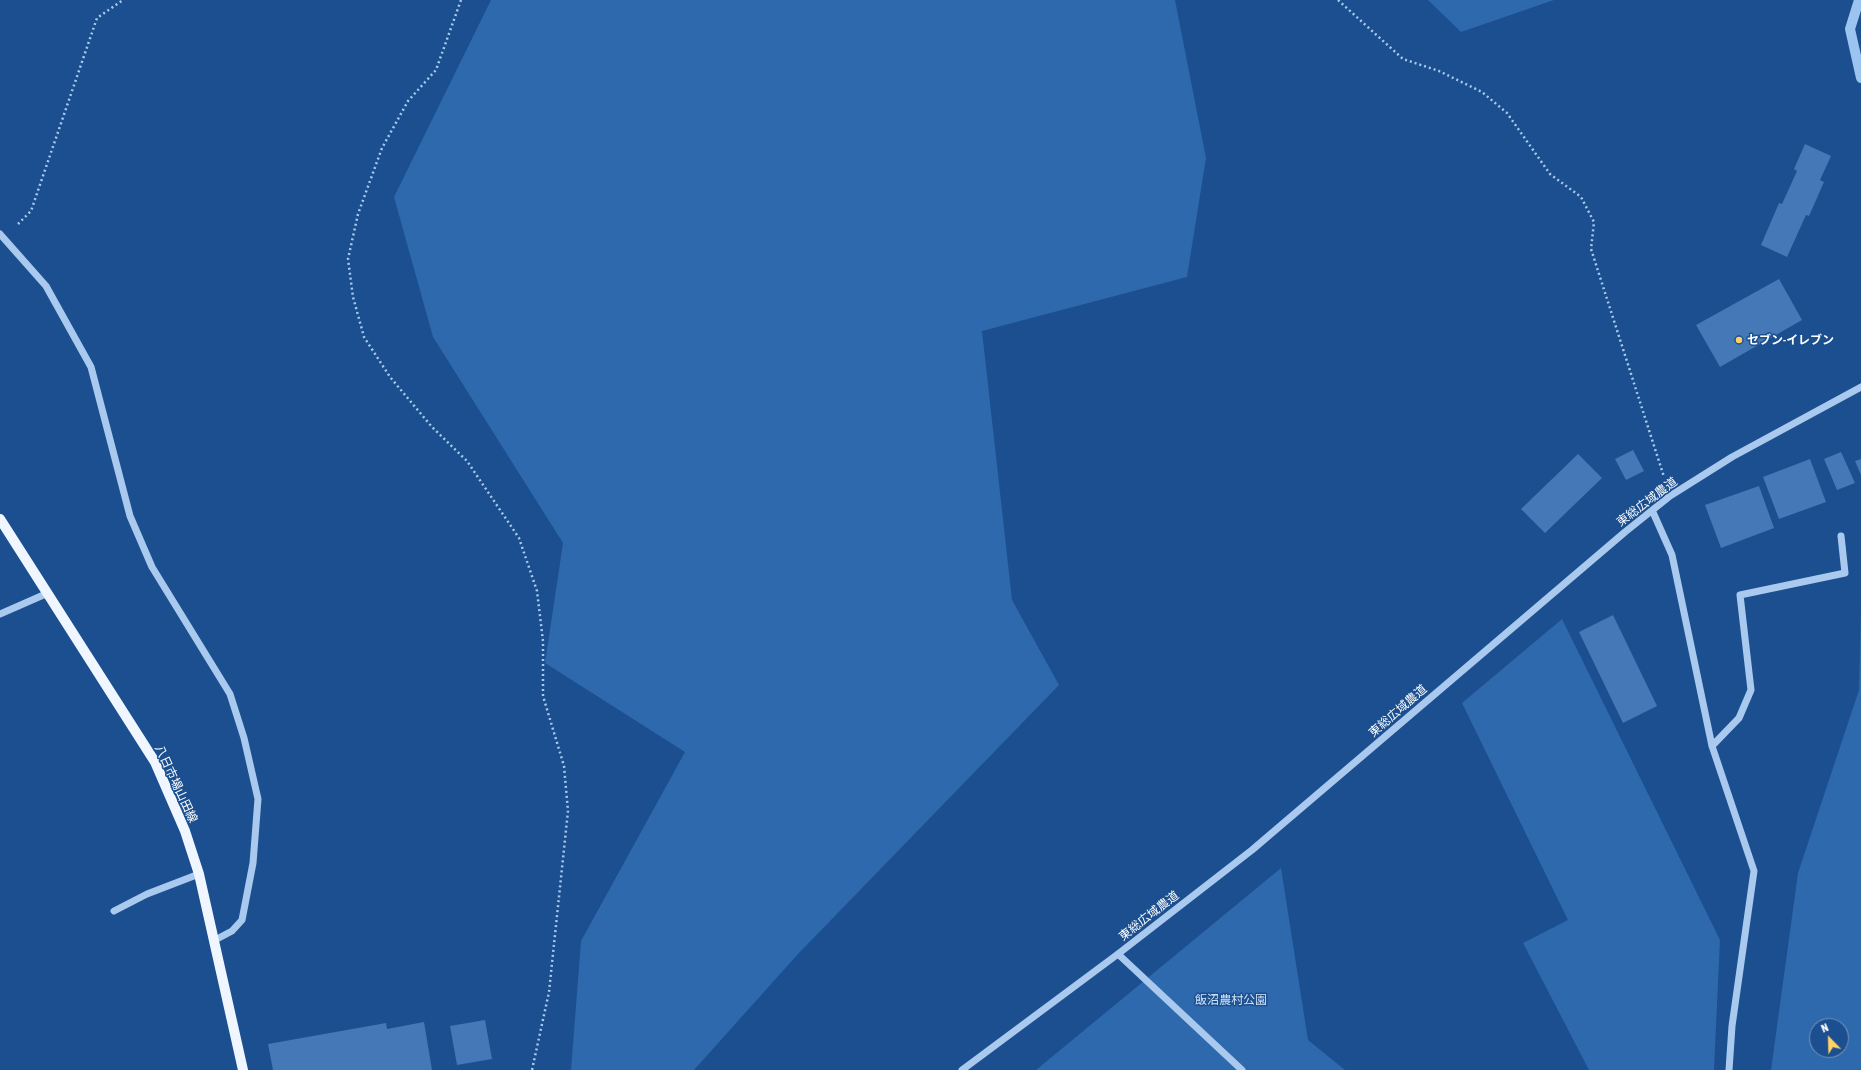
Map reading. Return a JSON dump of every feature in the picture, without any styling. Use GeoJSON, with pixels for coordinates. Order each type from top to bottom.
{"type":"FeatureCollection","features":[{"type":"Feature","properties":{"kind":"main road","name":"八日市場山田線"},"geometry":{"type":"LineString","coordinates":[[0,519],[155,762],[185,831],[199,874],[243,1070]]}},
{"type":"Feature","properties":{"kind":"street"},"geometry":{"type":"LineString","coordinates":[[2,236],[46,286],[91,367],[130,516],[152,567],[230,694],[244,738],[258,799],[253,863],[242,920],[232,931],[215,940]]}},
{"type":"Feature","properties":{"kind":"street","name":"東総広域農道"},"geometry":{"type":"LineString","coordinates":[[962,1070],[1118,954],[1252,850],[1625,532],[1670,496],[1732,457],[1861,386]]}},
{"type":"Feature","properties":{"kind":"street"},"geometry":{"type":"LineString","coordinates":[[1652,510],[1672,555],[1712,746],[1754,871],[1732,1026],[1729,1070]]}},
{"type":"Feature","properties":{"kind":"street"},"geometry":{"type":"LineString","coordinates":[[1712,746],[1739,718],[1751,690],[1740,595],[1845,573],[1841,536]]}},
{"type":"Feature","properties":{"kind":"street"},"geometry":{"type":"LineString","coordinates":[[0,614],[48,594]]}},
{"type":"Feature","properties":{"kind":"street"},"geometry":{"type":"LineString","coordinates":[[114,911],[147,894],[199,874]]}},
{"type":"Feature","properties":{"kind":"street"},"geometry":{"type":"LineString","coordinates":[[1118,954],[1242,1070]]}},
{"type":"Feature","properties":{"kind":"path"},"geometry":{"type":"LineString","coordinates":[[2,236],[31,211],[97,18],[123,0]]}},
{"type":"Feature","properties":{"kind":"path"},"geometry":{"type":"LineString","coordinates":[[461,0],[436,70],[408,101],[382,148],[358,214],[348,259],[353,297],[364,337],[390,377],[432,427],[471,468],[519,538],[537,591],[543,641],[544,696],[564,766],[568,811],[549,992],[532,1070]]}},
{"type":"Feature","properties":{"kind":"path"},"geometry":{"type":"LineString","coordinates":[[1338,0],[1403,59],[1438,71],[1482,92],[1507,113],[1550,174],[1581,198],[1594,222],[1591,249],[1670,496]]}},
{"type":"Feature","properties":{"kind":"green space"},"geometry":{"type":"Polygon","coordinates":[[[491,0],[1175,0],[1206,158],[1187,277],[982,331],[1012,600],[1059,685],[798,954],[694,1070],[571,1070],[581,941],[685,752],[545,663],[563,543],[433,337],[394,197],[491,0]]]}},
{"type":"Feature","properties":{"kind":"green space"},"geometry":{"type":"Polygon","coordinates":[[[1428,0],[1554,0],[1461,32],[1428,0]]]}},
{"type":"Feature","properties":{"kind":"green space"},"geometry":{"type":"Polygon","coordinates":[[[1861,609],[1861,1070],[1771,1070],[1798,873],[1859,690],[1861,609]]]}},
{"type":"Feature","properties":{"kind":"green space"},"geometry":{"type":"Polygon","coordinates":[[[1562,619],[1720,940],[1714,1070],[1589,1070],[1523,943],[1568,920],[1462,703],[1562,619]]]}},
{"type":"Feature","properties":{"kind":"green space","name":"飯沼農村公園"},"geometry":{"type":"Polygon","coordinates":[[[1281,868],[1308,1040],[1345,1070],[1036,1070],[1281,868]]]}},
{"type":"Feature","properties":{"kind":"building"},"geometry":{"type":"Polygon","coordinates":[[[1805,144],[1831,156],[1820,180],[1824,182],[1809,216],[1806,215],[1787,257],[1761,245],[1779,203],[1782,204],[1797,171],[1794,169],[1805,144]]]}},
{"type":"Feature","properties":{"kind":"building"},"geometry":{"type":"Polygon","coordinates":[[[1779,279],[1802,320],[1720,367],[1696,325],[1779,279]]]}},
{"type":"Feature","properties":{"kind":"building"},"geometry":{"type":"Polygon","coordinates":[[[1633,450],[1644,471],[1626,480],[1615,459],[1633,450]]]}},
{"type":"Feature","properties":{"kind":"building"},"geometry":{"type":"Polygon","coordinates":[[[1841,452],[1855,483],[1837,490],[1824,459],[1841,452]]]}},
{"type":"Feature","properties":{"kind":"building"},"geometry":{"type":"Polygon","coordinates":[[[1578,454],[1602,478],[1545,533],[1521,509],[1578,454]]]}},
{"type":"Feature","properties":{"kind":"building"},"geometry":{"type":"Polygon","coordinates":[[[1810,459],[1826,502],[1779,519],[1763,477],[1810,459]]]}},
{"type":"Feature","properties":{"kind":"building"},"geometry":{"type":"Polygon","coordinates":[[[1861,459],[1861,475],[1855,461],[1861,459]]]}},
{"type":"Feature","properties":{"kind":"building"},"geometry":{"type":"Polygon","coordinates":[[[1759,486],[1774,528],[1721,548],[1705,505],[1759,486]]]}},
{"type":"Feature","properties":{"kind":"building"},"geometry":{"type":"Polygon","coordinates":[[[1613,615],[1657,706],[1623,723],[1579,632],[1613,615]]]}},
{"type":"Feature","properties":{"kind":"building"},"geometry":{"type":"Polygon","coordinates":[[[485,1020],[492,1059],[457,1065],[450,1026],[485,1020]]]}},
{"type":"Feature","properties":{"kind":"building"},"geometry":{"type":"Polygon","coordinates":[[[424,1022],[432,1070],[273,1070],[268,1044],[386,1023],[387,1029],[424,1022]]]}},
{"type":"Feature","properties":{"kind":"waterway"},"geometry":{"type":"LineString","coordinates":[[1859,0],[1850,29],[1861,78]]}},
{"type":"Feature","properties":{"kind":"place","name":"セブン-イレブン"},"geometry":{"type":"Point","coordinates":[1739,340]}}]}
